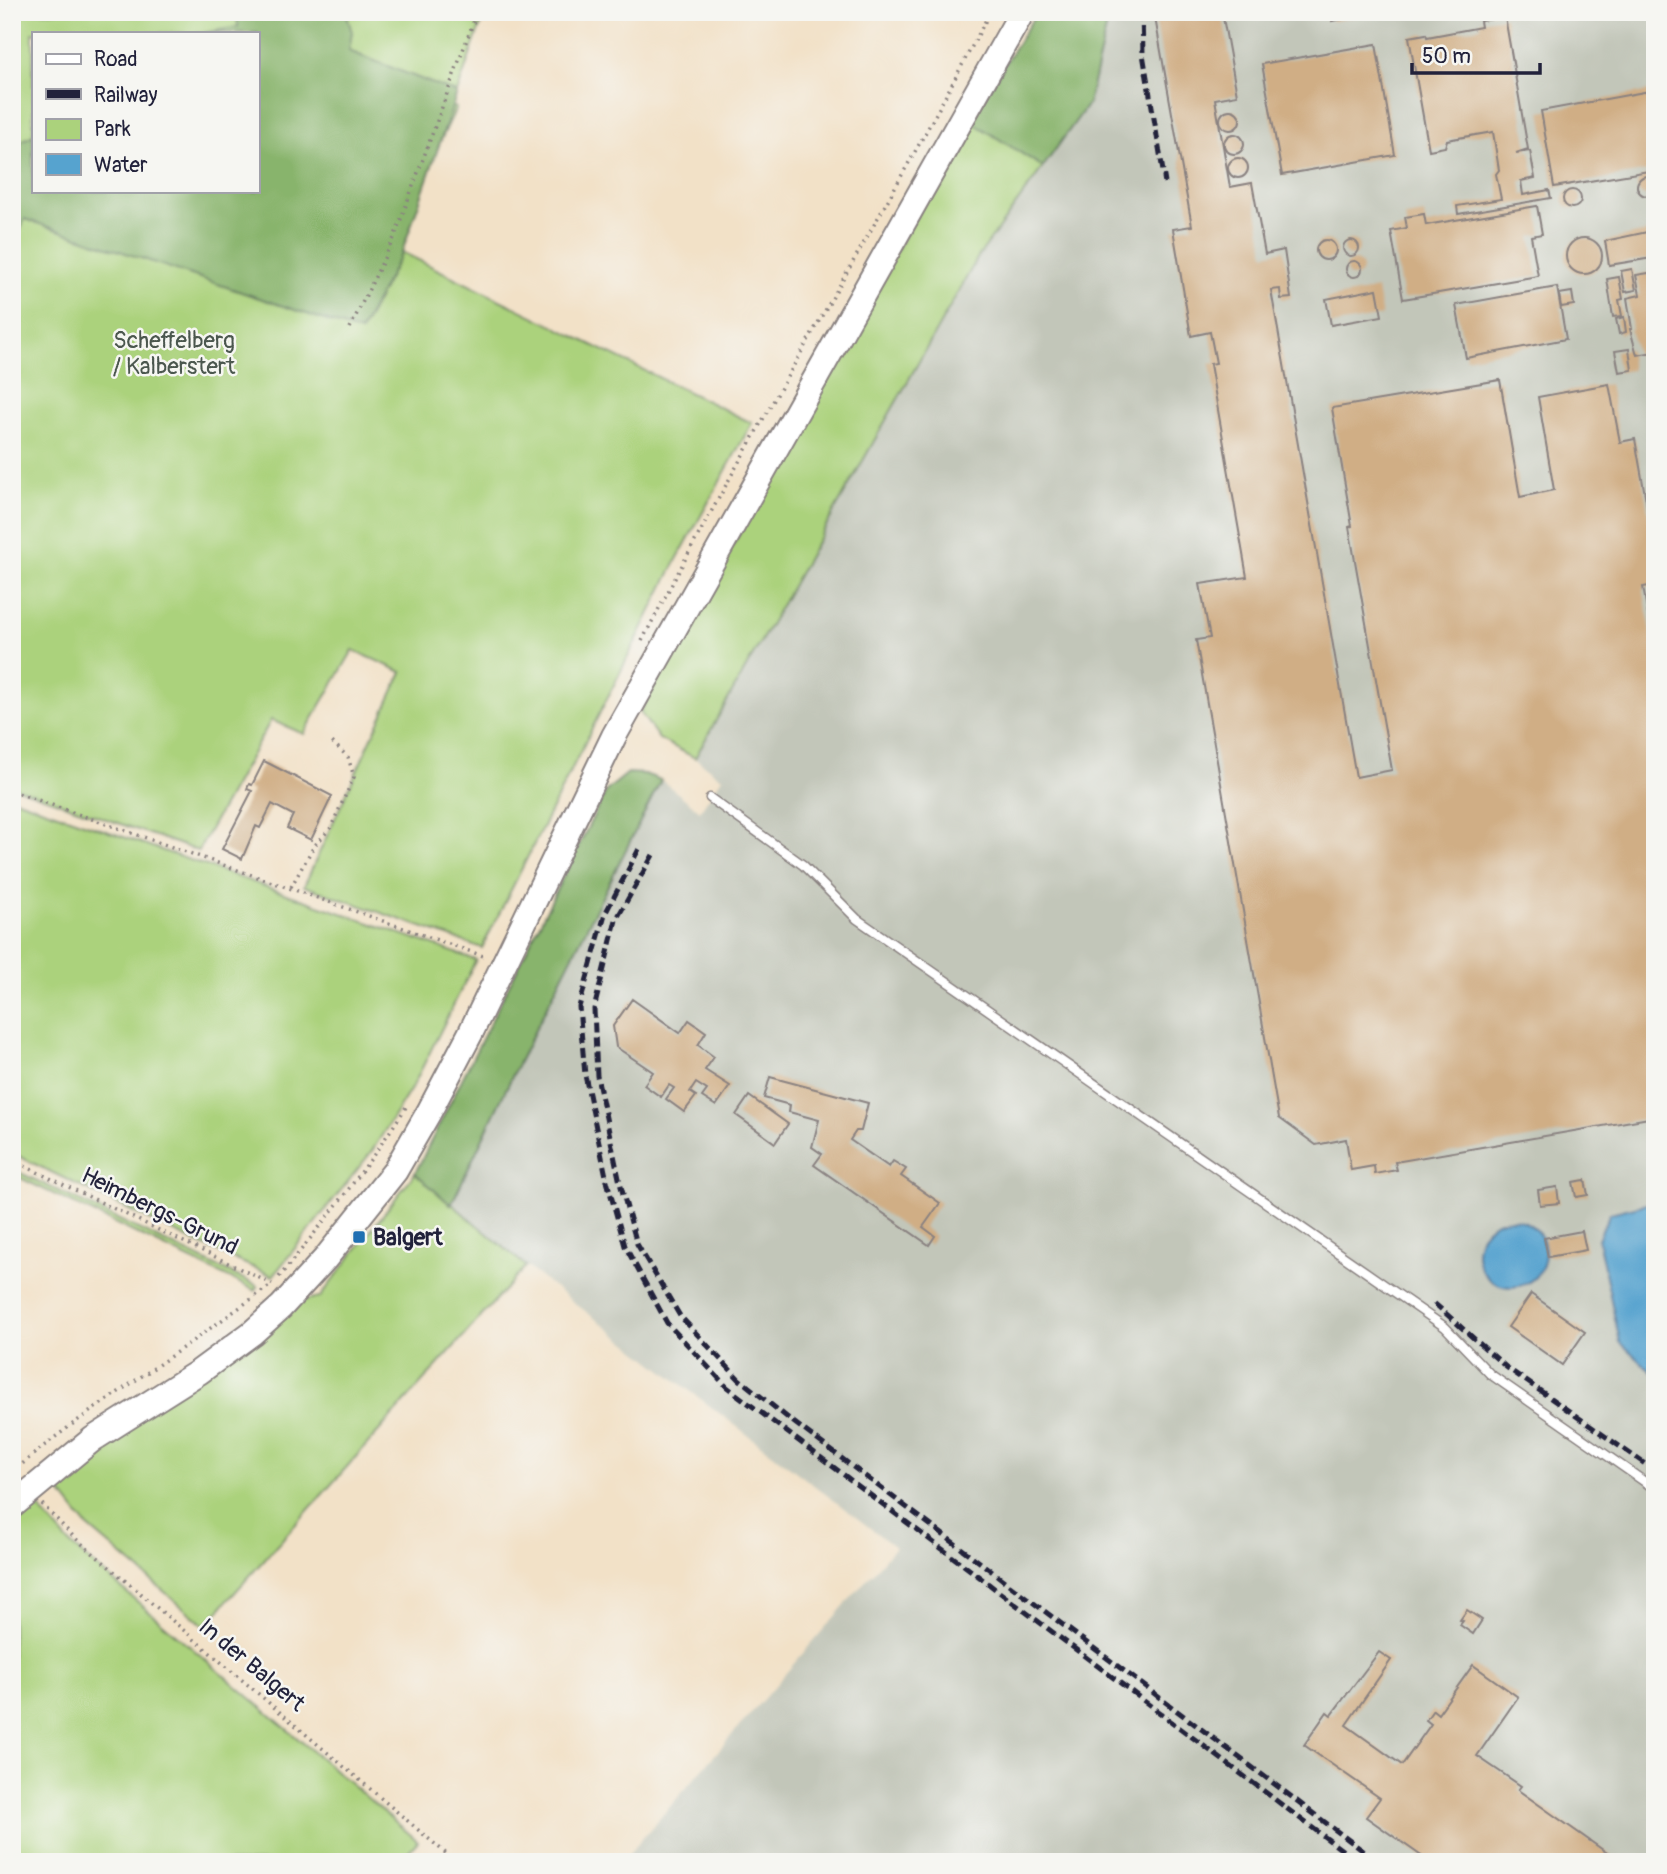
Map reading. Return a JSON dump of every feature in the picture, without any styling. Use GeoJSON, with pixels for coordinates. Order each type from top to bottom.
{"type":"FeatureCollection","features":[{"type":"Feature","properties":{"kind":"main road"},"geometry":{"type":"LineString","coordinates":[[21,1499],[93,1439],[199,1372],[281,1307],[282,1289],[332,1250],[395,1171],[429,1112],[614,736],[1022,12]]}},
{"type":"Feature","properties":{"kind":"lane"},"geometry":{"type":"LineString","coordinates":[[710,798],[803,865],[857,919],[1445,1327],[1490,1374],[1655,1489]]}},
{"type":"Feature","properties":{"kind":"path"},"geometry":{"type":"LineString","coordinates":[[350,328],[394,238],[477,12]]}},
{"type":"Feature","properties":{"kind":"path"},"geometry":{"type":"LineString","coordinates":[[637,651],[759,422],[914,156],[990,12]]}},
{"type":"Feature","properties":{"kind":"path"},"geometry":{"type":"LineString","coordinates":[[291,887],[314,846],[330,829],[354,777],[348,757],[332,742]]}},
{"type":"Feature","properties":{"kind":"path"},"geometry":{"type":"LineString","coordinates":[[12,791],[503,963]]}},
{"type":"Feature","properties":{"kind":"path"},"geometry":{"type":"LineString","coordinates":[[12,1473],[85,1413],[202,1335],[282,1289],[324,1223],[376,1154],[412,1098]]}},
{"type":"Feature","properties":{"kind":"path","name":"Heimbergs-Grund"},"geometry":{"type":"LineString","coordinates":[[12,1160],[282,1289]]}},
{"type":"Feature","properties":{"kind":"path","name":"In der Balgert"},"geometry":{"type":"LineString","coordinates":[[21,1499],[74,1537],[456,1862]]}},
{"type":"Feature","properties":{"kind":"shaded area"},"geometry":{"type":"Polygon","coordinates":[[[1110,12],[1655,12],[1655,1862],[622,1862],[895,1547],[526,1266],[451,1205],[517,1066],[661,780],[700,811],[722,778],[695,758],[978,257],[1088,104],[1110,12]]]}},
{"type":"Feature","properties":{"kind":"green space","name":"Scheffelberg / Kalberstert"},"geometry":{"type":"Polygon","coordinates":[[[12,12],[485,12],[457,93],[445,89],[441,100],[456,108],[353,329],[361,332],[402,252],[752,423],[675,563],[482,948],[304,886],[402,672],[353,650],[304,734],[271,720],[198,851],[12,786],[12,12]]]}},
{"type":"Feature","properties":{"kind":"green space"},"geometry":{"type":"Polygon","coordinates":[[[237,12],[346,12],[352,32],[349,51],[457,93],[402,252],[360,332],[25,219],[12,247],[12,146],[32,136],[32,192],[259,192],[259,32],[209,32],[238,27],[237,12]]]}},
{"type":"Feature","properties":{"kind":"green space"},"geometry":{"type":"Polygon","coordinates":[[[1037,12],[1110,12],[1088,104],[1043,167],[969,120],[1037,12]]]}},
{"type":"Feature","properties":{"kind":"green space"},"geometry":{"type":"Polygon","coordinates":[[[969,120],[1043,167],[978,257],[695,758],[659,739],[640,712],[969,120]]]}},
{"type":"Feature","properties":{"kind":"green space"},"geometry":{"type":"Polygon","coordinates":[[[628,773],[645,774],[661,780],[517,1066],[451,1205],[415,1173],[606,791],[628,773]]]}},
{"type":"Feature","properties":{"kind":"green space"},"geometry":{"type":"Polygon","coordinates":[[[12,798],[476,960],[414,1084],[372,1151],[273,1276],[195,1242],[12,1153],[12,798]]]}},
{"type":"Feature","properties":{"kind":"green space"},"geometry":{"type":"Polygon","coordinates":[[[12,1169],[258,1286],[256,1291],[12,1174],[12,1169]]]}},
{"type":"Feature","properties":{"kind":"green space"},"geometry":{"type":"Polygon","coordinates":[[[415,1173],[526,1266],[205,1626],[86,1525],[51,1480],[300,1301],[320,1297],[415,1173]]]}},
{"type":"Feature","properties":{"kind":"green space"},"geometry":{"type":"Polygon","coordinates":[[[32,1500],[71,1545],[418,1841],[399,1862],[12,1862],[12,1519],[32,1500]]]}},
{"type":"Feature","properties":{"kind":"water"},"geometry":{"type":"Polygon","coordinates":[[[1655,1202],[1655,1375],[1620,1342],[1598,1239],[1610,1213],[1655,1202]]]}},
{"type":"Feature","properties":{"kind":"water"},"geometry":{"type":"Polygon","coordinates":[[[1504,1219],[1518,1219],[1530,1224],[1540,1234],[1545,1253],[1540,1272],[1530,1282],[1518,1287],[1504,1287],[1492,1282],[1482,1272],[1477,1260],[1477,1246],[1482,1234],[1492,1224],[1504,1219]]]}},
{"type":"Feature","properties":{"kind":"building"},"geometry":{"type":"Polygon","coordinates":[[[1154,12],[1222,12],[1237,95],[1215,99],[1230,187],[1252,183],[1265,254],[1284,250],[1291,298],[1281,299],[1280,289],[1271,290],[1356,777],[1392,770],[1349,527],[1352,526],[1332,408],[1500,380],[1520,497],[1554,490],[1538,397],[1609,384],[1620,442],[1635,439],[1655,551],[1655,585],[1643,587],[1655,654],[1655,1117],[1395,1162],[1397,1170],[1375,1174],[1374,1166],[1351,1170],[1346,1139],[1316,1145],[1279,1118],[1196,640],[1210,638],[1200,584],[1247,577],[1210,364],[1216,363],[1210,332],[1191,336],[1173,229],[1192,226],[1154,12]]]}},
{"type":"Feature","properties":{"kind":"building"},"geometry":{"type":"Polygon","coordinates":[[[1331,12],[1372,12],[1372,14],[1332,21],[1331,12]]]}},
{"type":"Feature","properties":{"kind":"building"},"geometry":{"type":"Polygon","coordinates":[[[1505,17],[1528,149],[1516,153],[1530,151],[1535,178],[1521,181],[1523,195],[1549,190],[1551,198],[1458,214],[1457,206],[1501,199],[1493,132],[1447,140],[1445,147],[1429,150],[1409,37],[1426,34],[1427,37],[1481,27],[1480,21],[1505,17]]]}},
{"type":"Feature","properties":{"kind":"building"},"geometry":{"type":"Polygon","coordinates":[[[1376,44],[1395,155],[1282,175],[1262,64],[1376,44]]]}},
{"type":"Feature","properties":{"kind":"building"},"geometry":{"type":"Polygon","coordinates":[[[1655,90],[1655,170],[1554,187],[1541,111],[1655,90]]]}},
{"type":"Feature","properties":{"kind":"building"},"geometry":{"type":"Polygon","coordinates":[[[1230,110],[1237,113],[1240,120],[1237,127],[1230,130],[1223,127],[1220,120],[1223,113],[1230,110]]]}},
{"type":"Feature","properties":{"kind":"building"},"geometry":{"type":"Polygon","coordinates":[[[1234,134],[1241,137],[1244,144],[1241,151],[1234,154],[1227,151],[1224,144],[1227,137],[1234,134]]]}},
{"type":"Feature","properties":{"kind":"building"},"geometry":{"type":"Polygon","coordinates":[[[1238,158],[1245,161],[1248,168],[1245,175],[1238,178],[1231,175],[1228,168],[1231,161],[1238,158]]]}},
{"type":"Feature","properties":{"kind":"building"},"geometry":{"type":"Polygon","coordinates":[[[1647,176],[1654,179],[1657,186],[1654,193],[1647,196],[1640,193],[1637,186],[1640,179],[1647,176]]]}},
{"type":"Feature","properties":{"kind":"building"},"geometry":{"type":"Polygon","coordinates":[[[1568,190],[1576,190],[1581,199],[1579,206],[1568,208],[1563,203],[1563,195],[1568,190]]]}},
{"type":"Feature","properties":{"kind":"building"},"geometry":{"type":"Polygon","coordinates":[[[1537,206],[1542,234],[1531,236],[1538,276],[1403,299],[1391,231],[1407,228],[1405,217],[1424,214],[1426,225],[1537,206]]]}},
{"type":"Feature","properties":{"kind":"building"},"geometry":{"type":"Polygon","coordinates":[[[1647,232],[1655,238],[1655,253],[1652,258],[1609,265],[1605,241],[1647,232]]]}},
{"type":"Feature","properties":{"kind":"building"},"geometry":{"type":"Polygon","coordinates":[[[1584,238],[1597,243],[1602,256],[1597,269],[1584,274],[1571,269],[1566,256],[1571,243],[1584,238]]]}},
{"type":"Feature","properties":{"kind":"building"},"geometry":{"type":"Polygon","coordinates":[[[1326,240],[1333,243],[1336,250],[1333,257],[1326,260],[1319,257],[1316,250],[1319,243],[1326,240]]]}},
{"type":"Feature","properties":{"kind":"building"},"geometry":{"type":"Polygon","coordinates":[[[1351,240],[1357,242],[1357,254],[1351,256],[1345,254],[1343,248],[1345,242],[1351,240]]]}},
{"type":"Feature","properties":{"kind":"building"},"geometry":{"type":"Polygon","coordinates":[[[1354,261],[1360,263],[1360,275],[1354,277],[1348,275],[1346,269],[1348,263],[1354,261]]]}},
{"type":"Feature","properties":{"kind":"building"},"geometry":{"type":"Polygon","coordinates":[[[1632,269],[1636,290],[1625,292],[1621,271],[1632,269]]]}},
{"type":"Feature","properties":{"kind":"building"},"geometry":{"type":"Polygon","coordinates":[[[1655,272],[1654,352],[1637,355],[1630,329],[1627,298],[1640,295],[1636,275],[1655,272]]]}},
{"type":"Feature","properties":{"kind":"building"},"geometry":{"type":"Polygon","coordinates":[[[1619,277],[1623,299],[1619,300],[1622,316],[1613,317],[1607,279],[1619,277]]]}},
{"type":"Feature","properties":{"kind":"building"},"geometry":{"type":"Polygon","coordinates":[[[1557,287],[1566,339],[1466,358],[1456,305],[1557,287]]]}},
{"type":"Feature","properties":{"kind":"building"},"geometry":{"type":"Polygon","coordinates":[[[1377,289],[1382,316],[1331,325],[1326,299],[1377,289]]]}},
{"type":"Feature","properties":{"kind":"building"},"geometry":{"type":"Polygon","coordinates":[[[1572,292],[1574,305],[1561,307],[1559,294],[1572,292]]]}},
{"type":"Feature","properties":{"kind":"building"},"geometry":{"type":"Polygon","coordinates":[[[1624,317],[1626,332],[1619,334],[1616,319],[1624,317]]]}},
{"type":"Feature","properties":{"kind":"building"},"geometry":{"type":"Polygon","coordinates":[[[1629,349],[1632,370],[1619,372],[1615,351],[1629,349]]]}},
{"type":"Feature","properties":{"kind":"building"},"geometry":{"type":"Polygon","coordinates":[[[264,761],[332,796],[311,840],[287,828],[293,815],[272,804],[260,828],[256,826],[242,859],[222,849],[252,791],[247,789],[249,784],[252,785],[264,761]]]}},
{"type":"Feature","properties":{"kind":"building"},"geometry":{"type":"Polygon","coordinates":[[[632,999],[680,1033],[689,1020],[706,1032],[698,1045],[714,1057],[705,1070],[730,1086],[716,1106],[702,1097],[707,1090],[696,1083],[690,1092],[696,1096],[684,1112],[666,1099],[674,1088],[669,1085],[661,1097],[644,1085],[653,1072],[616,1047],[613,1026],[632,999]]]}},
{"type":"Feature","properties":{"kind":"building"},"geometry":{"type":"Polygon","coordinates":[[[770,1077],[868,1103],[861,1131],[856,1131],[850,1140],[889,1167],[893,1161],[906,1169],[901,1176],[940,1203],[923,1227],[935,1236],[929,1245],[814,1165],[822,1154],[812,1147],[819,1120],[789,1112],[790,1105],[764,1098],[770,1077]]]}},
{"type":"Feature","properties":{"kind":"building"},"geometry":{"type":"Polygon","coordinates":[[[749,1096],[788,1124],[775,1143],[736,1115],[749,1096]]]}},
{"type":"Feature","properties":{"kind":"building"},"geometry":{"type":"Polygon","coordinates":[[[1585,1180],[1588,1195],[1576,1197],[1573,1182],[1585,1180]]]}},
{"type":"Feature","properties":{"kind":"building"},"geometry":{"type":"Polygon","coordinates":[[[1557,1187],[1559,1203],[1540,1205],[1538,1190],[1557,1187]]]}},
{"type":"Feature","properties":{"kind":"building"},"geometry":{"type":"Polygon","coordinates":[[[1582,1231],[1586,1250],[1548,1257],[1544,1238],[1582,1231]]]}},
{"type":"Feature","properties":{"kind":"building"},"geometry":{"type":"Polygon","coordinates":[[[1531,1294],[1585,1332],[1562,1365],[1508,1327],[1531,1294]]]}},
{"type":"Feature","properties":{"kind":"building"},"geometry":{"type":"Polygon","coordinates":[[[1467,1610],[1482,1620],[1473,1634],[1460,1625],[1463,1621],[1460,1620],[1467,1610]]]}},
{"type":"Feature","properties":{"kind":"building"},"geometry":{"type":"Polygon","coordinates":[[[1379,1652],[1391,1660],[1346,1725],[1402,1765],[1431,1724],[1426,1720],[1433,1710],[1438,1714],[1473,1665],[1518,1697],[1477,1756],[1521,1786],[1518,1790],[1620,1862],[1430,1862],[1366,1817],[1380,1798],[1304,1745],[1327,1712],[1331,1715],[1379,1652]]]}},
{"type":"Feature","properties":{"kind":"railway"},"geometry":{"type":"LineString","coordinates":[[1142,12],[1143,54],[1165,183]]}},
{"type":"Feature","properties":{"kind":"railway"},"geometry":{"type":"LineString","coordinates":[[639,849],[605,914],[579,1007],[585,1075],[607,1181],[625,1246],[667,1323],[727,1387],[1358,1862]]}},
{"type":"Feature","properties":{"kind":"railway"},"geometry":{"type":"LineString","coordinates":[[653,855],[616,920],[594,1009],[597,1076],[620,1183],[637,1244],[680,1316],[739,1379],[788,1418],[1378,1862]]}},
{"type":"Feature","properties":{"kind":"railway"},"geometry":{"type":"LineString","coordinates":[[1434,1303],[1506,1367],[1655,1471]]}},
{"type":"Feature","properties":{"kind":"place","name":"Balgert"},"geometry":{"type":"Point","coordinates":[359,1237]}}]}
